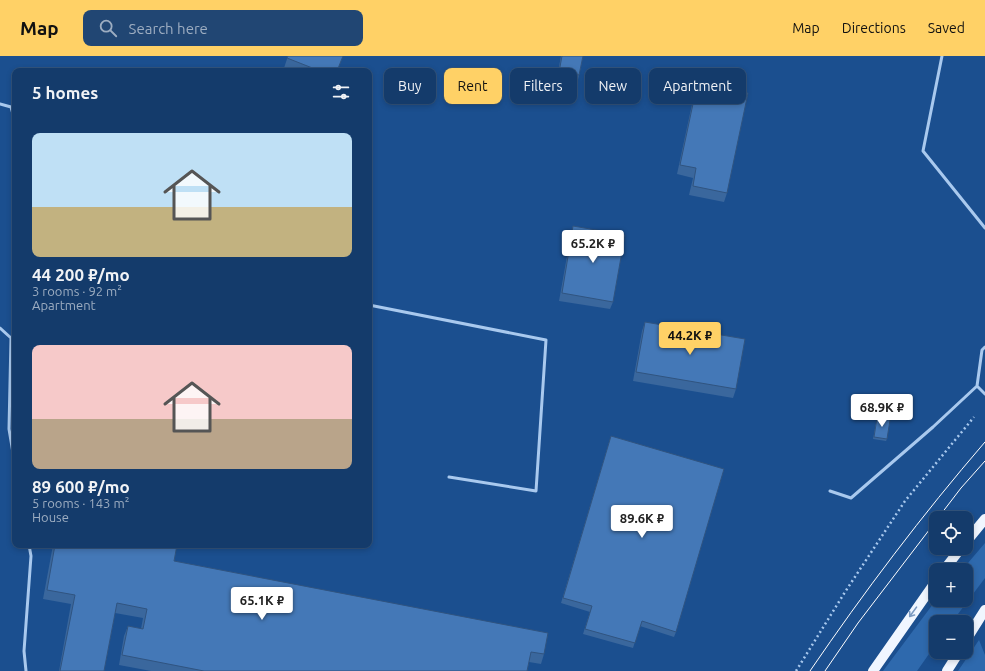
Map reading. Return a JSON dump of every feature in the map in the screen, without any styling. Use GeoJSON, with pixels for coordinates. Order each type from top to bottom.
{"type":"FeatureCollection","features":[{"type":"Feature","properties":{"kind":"main road"},"geometry":{"type":"LineString","coordinates":[[973,534],[985,519]]}},
{"type":"Feature","properties":{"kind":"main road"},"geometry":{"type":"LineString","coordinates":[[949,563],[956,555]]}},
{"type":"Feature","properties":{"kind":"main road"},"geometry":{"type":"LineString","coordinates":[[873,671],[929,591]]}},
{"type":"Feature","properties":{"kind":"main road"},"geometry":{"type":"LineString","coordinates":[[973,629],[985,610]]}},
{"type":"Feature","properties":{"kind":"main road"},"geometry":{"type":"LineString","coordinates":[[947,671],[955,659]]}},
{"type":"Feature","properties":{"kind":"lane"},"geometry":{"type":"LineString","coordinates":[[942,56],[923,151],[985,228]]}},
{"type":"Feature","properties":{"kind":"lane"},"geometry":{"type":"LineString","coordinates":[[0,104],[11,107],[12,110]]}},
{"type":"Feature","properties":{"kind":"lane"},"geometry":{"type":"LineString","coordinates":[[372,306],[546,340],[536,491],[449,477]]}},
{"type":"Feature","properties":{"kind":"lane"},"geometry":{"type":"LineString","coordinates":[[0,328],[11,338],[9,429],[12,447]]}},
{"type":"Feature","properties":{"kind":"lane"},"geometry":{"type":"LineString","coordinates":[[830,491],[851,498],[933,427],[977,386],[982,350],[985,347]]}},
{"type":"Feature","properties":{"kind":"lane"},"geometry":{"type":"LineString","coordinates":[[977,386],[985,394]]}},
{"type":"Feature","properties":{"kind":"lane"},"geometry":{"type":"LineString","coordinates":[[26,671],[24,651],[31,556],[30,548]]}},
{"type":"Feature","properties":{"kind":"path"},"geometry":{"type":"LineString","coordinates":[[796,671],[845,592],[905,501],[974,416]]}},
{"type":"Feature","properties":{"kind":"shaded area"},"geometry":{"type":"Polygon","coordinates":[[[985,543],[985,578],[973,594],[973,563],[968,563],[985,543]]]}},
{"type":"Feature","properties":{"kind":"shaded area"},"geometry":{"type":"Polygon","coordinates":[[[931,607],[963,607],[957,615],[929,615],[929,654],[917,671],[883,671],[931,607]]]}},
{"type":"Feature","properties":{"kind":"shaded area"},"geometry":{"type":"Polygon","coordinates":[[[979,640],[985,655],[985,671],[958,671],[966,659],[973,659],[973,649],[979,640]]]}},
{"type":"Feature","properties":{"kind":"building"},"geometry":{"type":"Polygon","coordinates":[[[288,56],[343,56],[338,68],[312,68],[287,58],[288,56]]]}},
{"type":"Feature","properties":{"kind":"building"},"geometry":{"type":"Polygon","coordinates":[[[562,56],[583,56],[579,75],[577,75],[577,68],[560,68],[562,56]]]}},
{"type":"Feature","properties":{"kind":"building"},"geometry":{"type":"Polygon","coordinates":[[[693,104],[746,104],[727,193],[693,186],[696,168],[680,165],[693,104]]]}},
{"type":"Feature","properties":{"kind":"building"},"geometry":{"type":"Polygon","coordinates":[[[573,226],[625,235],[613,302],[562,293],[573,226]]]}},
{"type":"Feature","properties":{"kind":"building"},"geometry":{"type":"Polygon","coordinates":[[[645,322],[745,339],[736,389],[636,372],[645,322]]]}},
{"type":"Feature","properties":{"kind":"building"},"geometry":{"type":"Polygon","coordinates":[[[877,418],[890,420],[887,439],[874,437],[877,418]]]}},
{"type":"Feature","properties":{"kind":"building"},"geometry":{"type":"Polygon","coordinates":[[[611,436],[724,469],[676,632],[642,621],[635,643],[585,629],[592,606],[563,598],[611,436]]]}},
{"type":"Feature","properties":{"kind":"building"},"geometry":{"type":"Polygon","coordinates":[[[54,548],[176,548],[174,561],[548,633],[544,654],[531,652],[527,671],[204,671],[122,655],[128,626],[143,629],[147,609],[117,603],[104,671],[60,671],[75,595],[47,590],[54,548]]]}},
{"type":"Feature","properties":{"kind":"tram line"},"geometry":{"type":"LineString","coordinates":[[810,671],[894,554],[985,442]]}},
{"type":"Feature","properties":{"kind":"tram line"},"geometry":{"type":"LineString","coordinates":[[943,511],[985,461]]}},
{"type":"Feature","properties":{"kind":"tram line"},"geometry":{"type":"LineString","coordinates":[[825,671],[858,623],[929,530]]}}]}
